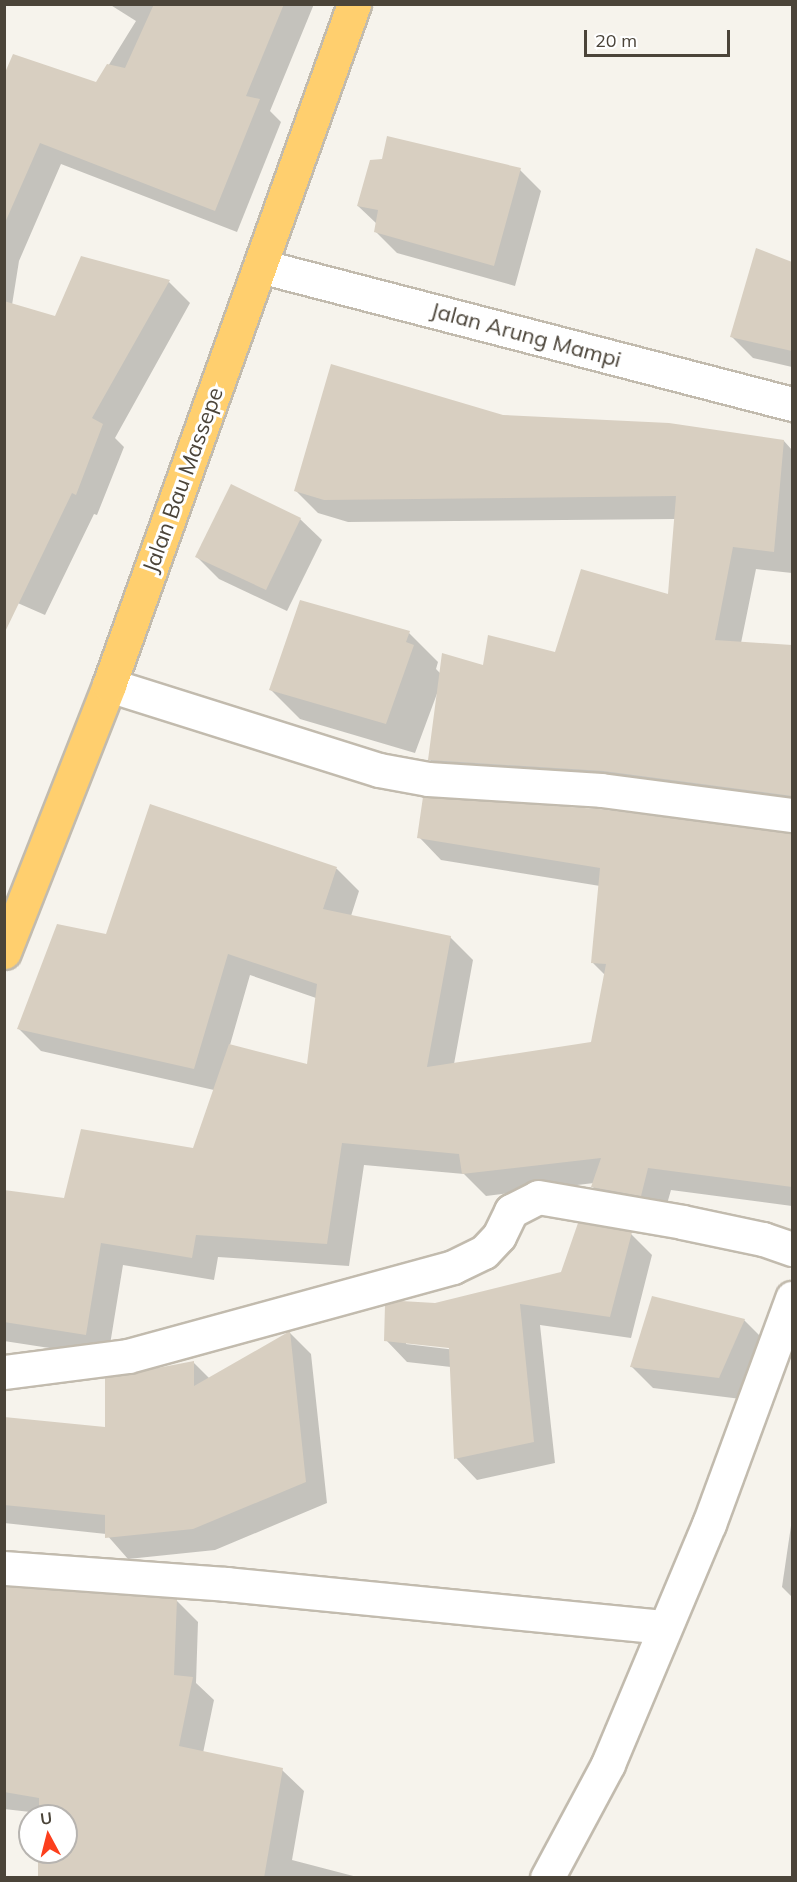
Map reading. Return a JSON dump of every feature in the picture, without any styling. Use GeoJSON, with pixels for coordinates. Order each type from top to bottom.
{"type":"FeatureCollection","features":[{"type":"Feature","properties":{"kind":"highway","name":"Jalan Bau Massepe"},"geometry":{"type":"LineString","coordinates":[[4,952],[109,685],[354,4]]}},
{"type":"Feature","properties":{"kind":"street","name":"Jalan Arung Mampi"},"geometry":{"type":"LineString","coordinates":[[260,266],[792,404]]}},
{"type":"Feature","properties":{"kind":"street"},"geometry":{"type":"LineString","coordinates":[[109,685],[379,770],[428,779],[601,790],[792,815]]}},
{"type":"Feature","properties":{"kind":"street"},"geometry":{"type":"LineString","coordinates":[[4,1372],[128,1356],[453,1267],[484,1252],[499,1236],[511,1211],[538,1197],[670,1219],[763,1239],[792,1249]]}},
{"type":"Feature","properties":{"kind":"street"},"geometry":{"type":"LineString","coordinates":[[547,1878],[608,1764],[709,1524],[792,1298]]}},
{"type":"Feature","properties":{"kind":"street"},"geometry":{"type":"LineString","coordinates":[[4,1568],[226,1584],[664,1627]]}},
{"type":"Feature","properties":{"kind":"building"},"geometry":{"type":"Polygon","coordinates":[[[154,4],[284,4],[246,96],[260,99],[215,211],[40,143],[4,225],[4,75],[13,54],[96,82],[107,64],[125,68],[154,4]]]}},
{"type":"Feature","properties":{"kind":"building"},"geometry":{"type":"Polygon","coordinates":[[[387,136],[521,168],[494,266],[374,232],[378,210],[357,206],[370,160],[382,159],[387,136]]]}},
{"type":"Feature","properties":{"kind":"building"},"geometry":{"type":"Polygon","coordinates":[[[756,248],[792,262],[792,351],[730,337],[756,248]]]}},
{"type":"Feature","properties":{"kind":"building"},"geometry":{"type":"Polygon","coordinates":[[[81,256],[170,280],[92,418],[103,424],[76,495],[72,493],[4,634],[4,301],[55,316],[81,256]]]}},
{"type":"Feature","properties":{"kind":"building"},"geometry":{"type":"Polygon","coordinates":[[[331,364],[503,415],[669,423],[784,440],[774,552],[733,547],[715,640],[792,645],[792,796],[603,771],[428,760],[442,653],[483,665],[488,635],[555,652],[581,569],[668,594],[676,496],[324,500],[294,491],[331,364]]]}},
{"type":"Feature","properties":{"kind":"building"},"geometry":{"type":"Polygon","coordinates":[[[231,484],[301,518],[266,590],[195,557],[231,484]]]}},
{"type":"Feature","properties":{"kind":"building"},"geometry":{"type":"Polygon","coordinates":[[[300,600],[410,631],[406,642],[414,645],[386,724],[269,690],[300,600]]]}},
{"type":"Feature","properties":{"kind":"building"},"geometry":{"type":"Polygon","coordinates":[[[423,797],[599,809],[792,833],[792,1187],[648,1168],[641,1196],[591,1187],[601,1158],[462,1174],[459,1154],[342,1143],[327,1244],[196,1235],[192,1258],[101,1243],[86,1335],[4,1322],[4,1190],[64,1198],[81,1129],[193,1148],[229,1044],[307,1064],[317,984],[228,954],[194,1069],[17,1029],[57,924],[106,934],[150,804],[337,867],[323,909],[451,936],[427,1067],[591,1042],[606,964],[591,963],[600,868],[417,838],[423,797]]]}},
{"type":"Feature","properties":{"kind":"building"},"geometry":{"type":"Polygon","coordinates":[[[578,1223],[632,1232],[610,1317],[520,1304],[534,1442],[454,1459],[449,1348],[384,1341],[385,1305],[401,1301],[435,1303],[561,1272],[578,1223]]]}},
{"type":"Feature","properties":{"kind":"building"},"geometry":{"type":"Polygon","coordinates":[[[652,1296],[745,1319],[719,1378],[630,1367],[652,1296]]]}},
{"type":"Feature","properties":{"kind":"building"},"geometry":{"type":"Polygon","coordinates":[[[290,1331],[306,1482],[193,1529],[105,1538],[105,1515],[4,1505],[4,1417],[105,1427],[105,1378],[194,1361],[194,1386],[290,1331]]]}},
{"type":"Feature","properties":{"kind":"building"},"geometry":{"type":"Polygon","coordinates":[[[4,1587],[177,1599],[174,1675],[193,1677],[179,1746],[283,1768],[264,1878],[38,1878],[38,1864],[78,1864],[78,1804],[39,1804],[39,1798],[4,1792],[4,1587]]]}}]}
